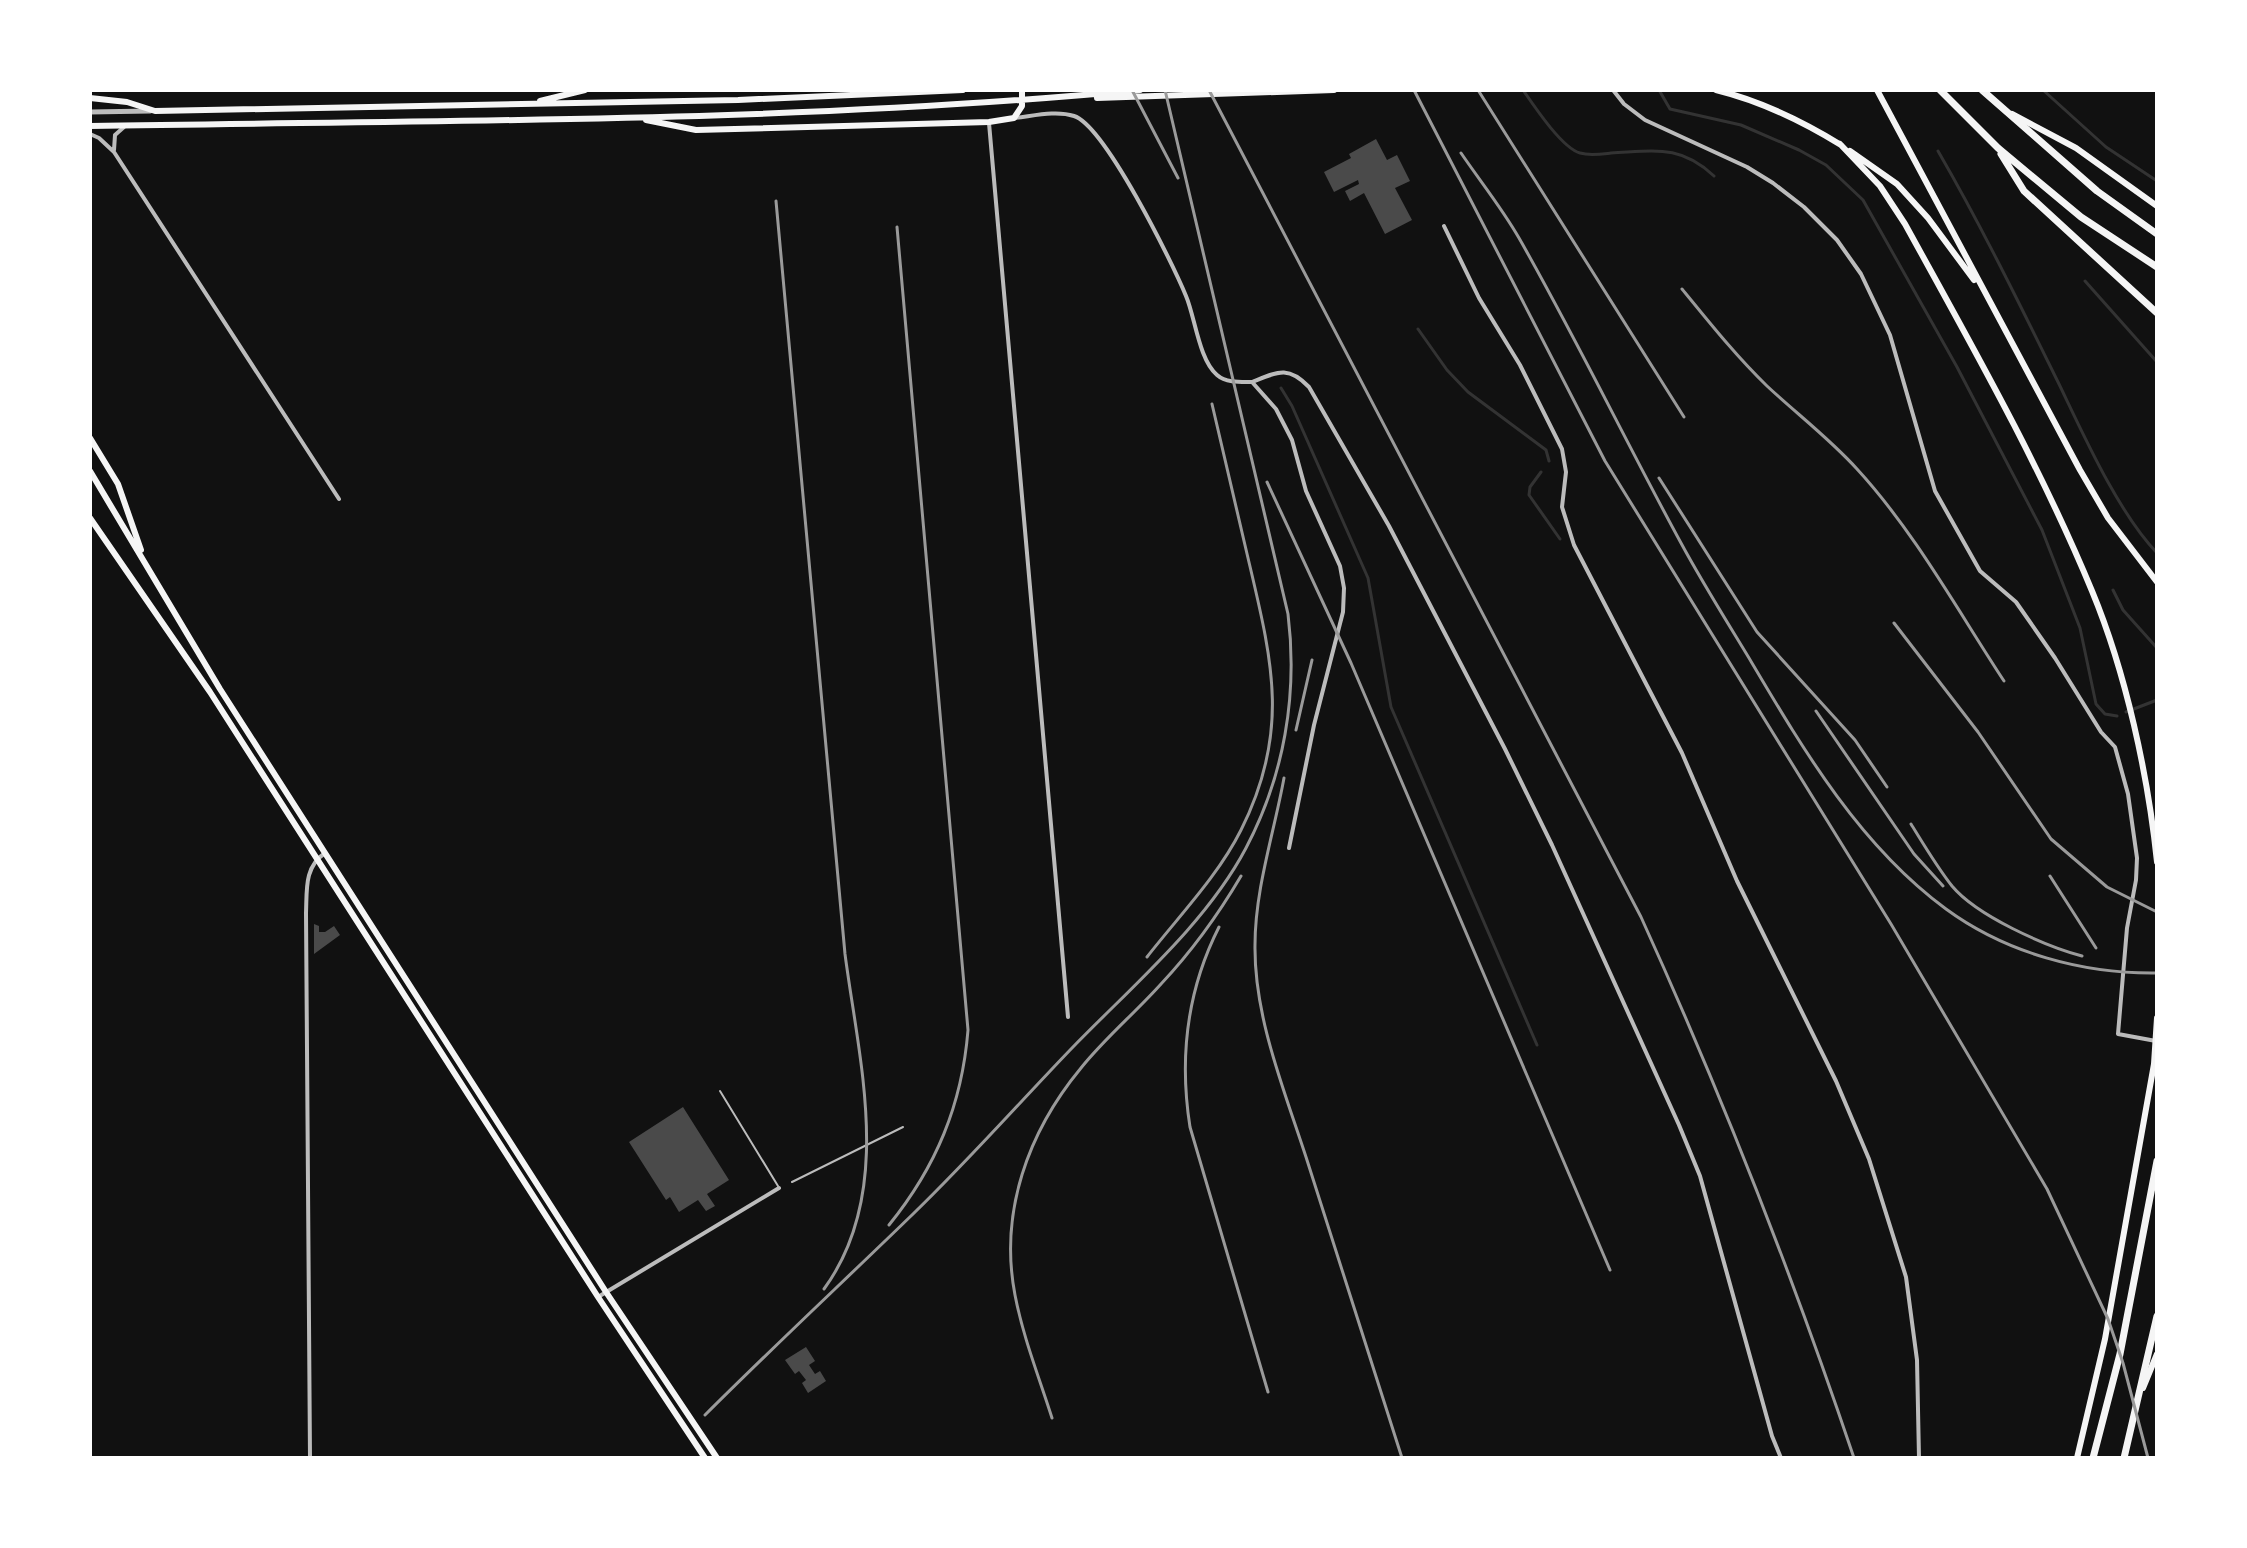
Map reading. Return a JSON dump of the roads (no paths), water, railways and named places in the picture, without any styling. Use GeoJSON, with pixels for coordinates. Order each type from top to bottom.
{"type":"FeatureCollection","features":[{"type":"Feature","properties":{"kind":"highway"},"geometry":{"type":"LineString","coordinates":[[1940,90],[1998,148],[2081,217],[2157,267]]}},
{"type":"Feature","properties":{"kind":"highway"},"geometry":{"type":"LineString","coordinates":[[1982,90],[2097,191],[2157,234]]}},
{"type":"Feature","properties":{"kind":"highway"},"geometry":{"type":"LineString","coordinates":[[1998,148],[2024,191],[2157,313]]}},
{"type":"Feature","properties":{"kind":"highway"},"geometry":{"type":"LineString","coordinates":[[2093,1458],[2120,1354],[2157,1161]]}},
{"type":"Feature","properties":{"kind":"highway"},"geometry":{"type":"LineString","coordinates":[[2124,1458],[2157,1316]]}},
{"type":"Feature","properties":{"kind":"main road"},"geometry":{"type":"LineString","coordinates":[[533,103],[563,93],[585,90]]}},
{"type":"Feature","properties":{"kind":"main road"},"geometry":{"type":"LineString","coordinates":[[90,98],[127,102],[155,111],[738,100],[963,90]]}},
{"type":"Feature","properties":{"kind":"main road"},"geometry":{"type":"LineString","coordinates":[[635,118],[696,130],[989,122],[1014,118],[1022,106],[1022,90]]}},
{"type":"Feature","properties":{"kind":"main road"},"geometry":{"type":"LineString","coordinates":[[90,126],[635,118],[913,107],[1140,90]]}},
{"type":"Feature","properties":{"kind":"main road"},"geometry":{"type":"LineString","coordinates":[[1069,97],[1125,99],[1334,90]]}},
{"type":"Feature","properties":{"kind":"main road"},"geometry":{"type":"LineString","coordinates":[[1716,90],[1739,95],[1782,112],[1840,144],[1897,184],[1928,218],[1987,298]]}},
{"type":"Feature","properties":{"kind":"main road"},"geometry":{"type":"LineString","coordinates":[[1877,90],[2094,494],[2141,564],[2157,582]]}},
{"type":"Feature","properties":{"kind":"main road"},"geometry":{"type":"LineString","coordinates":[[1997,106],[2076,148],[2157,206]]}},
{"type":"Feature","properties":{"kind":"main road"},"geometry":{"type":"LineString","coordinates":[[1840,144],[1880,186],[1905,224],[2019,438],[2093,593],[2126,697],[2147,794],[2157,862]]}},
{"type":"Feature","properties":{"kind":"main road"},"geometry":{"type":"LineString","coordinates":[[90,438],[118,484],[147,564]]}},
{"type":"Feature","properties":{"kind":"main road"},"geometry":{"type":"LineString","coordinates":[[90,471],[220,689],[606,1292],[717,1458]]}},
{"type":"Feature","properties":{"kind":"main road"},"geometry":{"type":"LineString","coordinates":[[90,518],[210,692],[598,1297],[705,1458]]}},
{"type":"Feature","properties":{"kind":"main road"},"geometry":{"type":"LineString","coordinates":[[2077,1458],[2111,1308],[2154,1064],[2157,1018]]}},
{"type":"Feature","properties":{"kind":"main road"},"geometry":{"type":"LineString","coordinates":[[2138,1398],[2157,1354]]}},
{"type":"Feature","properties":{"kind":"street"},"geometry":{"type":"LineString","coordinates":[[1613,90],[1624,104],[1645,120],[1747,167],[1773,183],[1814,216],[1849,257],[1871,292],[1890,335],[1935,491],[1980,571],[2016,602],[2101,732],[2115,747],[2133,825],[2136,880],[2127,928],[2118,1034],[2157,1041]]}},
{"type":"Feature","properties":{"kind":"street"},"geometry":{"type":"LineString","coordinates":[[90,112],[155,111]]}},
{"type":"Feature","properties":{"kind":"street"},"geometry":{"type":"LineString","coordinates":[[1014,118],[1060,113],[1077,116],[1089,125],[1109,150],[1133,192],[1186,295],[1207,360],[1218,376],[1235,382],[1252,382],[1285,371],[1297,374],[1309,387],[1389,526],[1519,776],[1608,966],[1700,1176],[1772,1436],[1781,1458]]}},
{"type":"Feature","properties":{"kind":"street"},"geometry":{"type":"LineString","coordinates":[[989,122],[1068,1017]]}},
{"type":"Feature","properties":{"kind":"street"},"geometry":{"type":"LineString","coordinates":[[114,152],[115,135],[126,126]]}},
{"type":"Feature","properties":{"kind":"street"},"geometry":{"type":"LineString","coordinates":[[90,134],[114,152],[339,499]]}},
{"type":"Feature","properties":{"kind":"street"},"geometry":{"type":"LineString","coordinates":[[1444,226],[1479,298],[1520,365],[1562,449],[1566,472],[1562,507],[1574,545],[1682,753],[1737,881],[1836,1081],[1869,1159],[1906,1277],[1917,1360],[1919,1458]]}},
{"type":"Feature","properties":{"kind":"street"},"geometry":{"type":"LineString","coordinates":[[1252,382],[1276,409],[1292,440],[1306,491],[1340,566],[1344,588],[1343,612],[1314,725],[1289,848]]}},
{"type":"Feature","properties":{"kind":"street"},"geometry":{"type":"LineString","coordinates":[[310,1458],[306,913],[308,872],[325,853]]}},
{"type":"Feature","properties":{"kind":"street"},"geometry":{"type":"LineString","coordinates":[[598,1297],[779,1188]]}},
{"type":"Feature","properties":{"kind":"lane"},"geometry":{"type":"LineString","coordinates":[[720,1091],[779,1188]]}},
{"type":"Feature","properties":{"kind":"lane"},"geometry":{"type":"LineString","coordinates":[[792,1182],[903,1127]]}},
{"type":"Feature","properties":{"kind":"waterway"},"geometry":{"type":"LineString","coordinates":[[1523,90],[1541,116],[1573,150],[1592,155],[1640,151],[1678,154],[1714,176]]}},
{"type":"Feature","properties":{"kind":"waterway"},"geometry":{"type":"LineString","coordinates":[[1659,90],[1670,109],[1741,125],[1799,150],[1826,165],[1863,200],[1957,367],[2042,530],[2080,628],[2096,704],[2105,714],[2117,716]]}},
{"type":"Feature","properties":{"kind":"waterway"},"geometry":{"type":"LineString","coordinates":[[2043,90],[2106,147],[2157,181]]}},
{"type":"Feature","properties":{"kind":"waterway"},"geometry":{"type":"LineString","coordinates":[[1938,151],[2000,266],[2103,473],[2129,517],[2157,553]]}},
{"type":"Feature","properties":{"kind":"waterway"},"geometry":{"type":"LineString","coordinates":[[2085,281],[2157,362]]}},
{"type":"Feature","properties":{"kind":"waterway"},"geometry":{"type":"LineString","coordinates":[[1418,329],[1447,370],[1468,392],[1546,450],[1549,461]]}},
{"type":"Feature","properties":{"kind":"waterway"},"geometry":{"type":"LineString","coordinates":[[1281,388],[1292,406],[1368,578],[1391,707],[1537,1045]]}},
{"type":"Feature","properties":{"kind":"waterway"},"geometry":{"type":"LineString","coordinates":[[1541,472],[1530,487],[1529,495],[1560,539]]}},
{"type":"Feature","properties":{"kind":"waterway"},"geometry":{"type":"LineString","coordinates":[[2113,590],[2123,610],[2157,648]]}},
{"type":"Feature","properties":{"kind":"waterway"},"geometry":{"type":"LineString","coordinates":[[2126,712],[2157,700]]}},
{"type":"Feature","properties":{"kind":"railway"},"geometry":{"type":"LineString","coordinates":[[1132,90],[1178,178]]}},
{"type":"Feature","properties":{"kind":"railway"},"geometry":{"type":"LineString","coordinates":[[705,1415],[974,1153],[1189,929],[1246,848],[1270,792],[1279,764],[1289,705],[1291,644],[1288,614],[1165,90]]}},
{"type":"Feature","properties":{"kind":"railway"},"geometry":{"type":"LineString","coordinates":[[1209,90],[1641,917],[1754,1184],[1854,1458]]}},
{"type":"Feature","properties":{"kind":"railway"},"geometry":{"type":"LineString","coordinates":[[1414,90],[1605,461],[1891,924],[2047,1189],[2108,1319],[2148,1458]]}},
{"type":"Feature","properties":{"kind":"railway"},"geometry":{"type":"LineString","coordinates":[[1478,90],[1684,417]]}},
{"type":"Feature","properties":{"kind":"railway"},"geometry":{"type":"LineString","coordinates":[[1461,153],[1519,238],[1706,587],[1790,727],[1835,794],[1886,856],[1946,909],[1994,938],[2074,965],[2157,973]]}},
{"type":"Feature","properties":{"kind":"railway"},"geometry":{"type":"LineString","coordinates":[[776,201],[845,954],[866,1126],[866,1169],[859,1211],[846,1251],[824,1289]]}},
{"type":"Feature","properties":{"kind":"railway"},"geometry":{"type":"LineString","coordinates":[[889,1225],[920,1181],[944,1134],[960,1084],[968,1030],[897,227]]}},
{"type":"Feature","properties":{"kind":"railway"},"geometry":{"type":"LineString","coordinates":[[1682,289],[1756,375],[1836,447],[1878,493],[1935,572],[2004,681]]}},
{"type":"Feature","properties":{"kind":"railway"},"geometry":{"type":"LineString","coordinates":[[1147,957],[1210,880],[1232,847],[1257,794],[1272,727],[1270,663],[1264,630],[1212,404]]}},
{"type":"Feature","properties":{"kind":"railway"},"geometry":{"type":"LineString","coordinates":[[1659,478],[1757,632],[1855,740],[1887,787]]}},
{"type":"Feature","properties":{"kind":"railway"},"geometry":{"type":"LineString","coordinates":[[1267,482],[1351,663],[1610,1270]]}},
{"type":"Feature","properties":{"kind":"railway"},"geometry":{"type":"LineString","coordinates":[[1894,623],[1978,732],[2051,839],[2107,887],[2157,912]]}},
{"type":"Feature","properties":{"kind":"railway"},"geometry":{"type":"LineString","coordinates":[[1296,730],[1312,660]]}},
{"type":"Feature","properties":{"kind":"railway"},"geometry":{"type":"LineString","coordinates":[[1816,711],[1914,854],[1943,886]]}},
{"type":"Feature","properties":{"kind":"railway"},"geometry":{"type":"LineString","coordinates":[[1284,778],[1258,903],[1255,945],[1259,999],[1280,1079],[1402,1458]]}},
{"type":"Feature","properties":{"kind":"railway"},"geometry":{"type":"LineString","coordinates":[[1911,824],[1941,871],[1963,897],[2012,928],[2082,956]]}},
{"type":"Feature","properties":{"kind":"railway"},"geometry":{"type":"LineString","coordinates":[[1052,1418],[1022,1326],[1011,1264],[1011,1234],[1022,1174],[1046,1119],[1062,1093],[1090,1057],[1183,959],[1214,919],[1241,876]]}},
{"type":"Feature","properties":{"kind":"railway"},"geometry":{"type":"LineString","coordinates":[[2050,876],[2096,948]]}},
{"type":"Feature","properties":{"kind":"railway"},"geometry":{"type":"LineString","coordinates":[[1219,927],[1199,975],[1188,1024],[1187,1101],[1190,1127],[1268,1392]]}}]}
